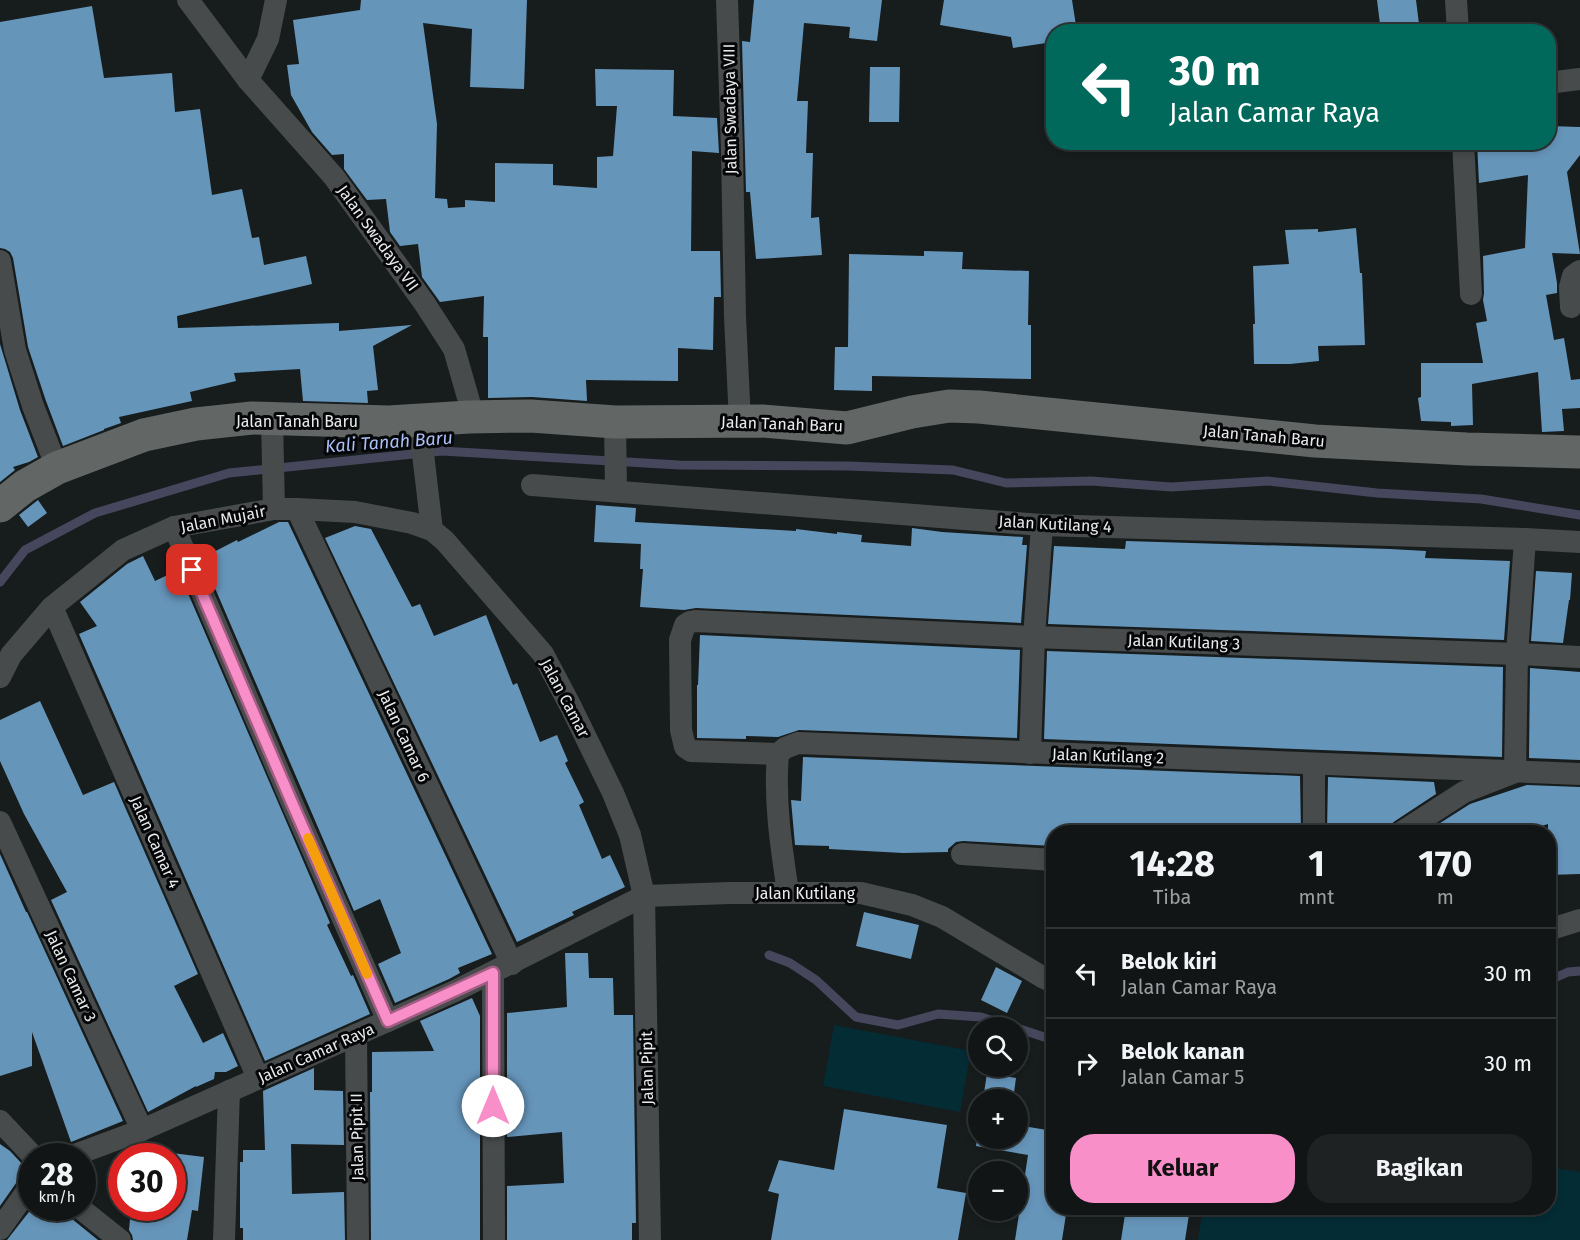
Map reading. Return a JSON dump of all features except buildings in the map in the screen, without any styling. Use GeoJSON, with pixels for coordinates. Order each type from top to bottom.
{"type":"FeatureCollection","features":[{"type":"Feature","properties":{"kind":"main road","name":"Jalan Tanah Baru"},"geometry":{"type":"LineString","coordinates":[[0,506],[25,486],[57,468],[144,435],[196,424],[252,418],[272,429],[389,422],[420,428],[469,417],[531,416],[616,431],[762,421],[847,428],[912,412],[949,406],[979,407],[1315,441],[1580,452]]}},
{"type":"Feature","properties":{"kind":"street","name":"Jalan Swadaya VII"},"geometry":{"type":"LineString","coordinates":[[188,0],[248,80],[334,177],[425,304],[454,349],[469,401],[469,417]]}},
{"type":"Feature","properties":{"kind":"street"},"geometry":{"type":"LineString","coordinates":[[248,80],[268,39],[276,0]]}},
{"type":"Feature","properties":{"kind":"street","name":"Jalan Swadaya VIII"},"geometry":{"type":"LineString","coordinates":[[727,0],[740,422]]}},
{"type":"Feature","properties":{"kind":"street"},"geometry":{"type":"LineString","coordinates":[[1456,0],[1458,24]]}},
{"type":"Feature","properties":{"kind":"street"},"geometry":{"type":"LineString","coordinates":[[1556,82],[1580,79]]}},
{"type":"Feature","properties":{"kind":"street"},"geometry":{"type":"LineString","coordinates":[[1463,150],[1471,294]]}},
{"type":"Feature","properties":{"kind":"street"},"geometry":{"type":"LineString","coordinates":[[0,261],[15,350],[33,406],[57,468]]}},
{"type":"Feature","properties":{"kind":"street"},"geometry":{"type":"LineString","coordinates":[[1571,307],[1570,287],[1573,276],[1580,271]]}},
{"type":"Feature","properties":{"kind":"street"},"geometry":{"type":"LineString","coordinates":[[420,428],[432,530]]}},
{"type":"Feature","properties":{"kind":"street"},"geometry":{"type":"LineString","coordinates":[[272,429],[274,499]]}},
{"type":"Feature","properties":{"kind":"street"},"geometry":{"type":"LineString","coordinates":[[616,431],[616,484]]}},
{"type":"Feature","properties":{"kind":"street","name":"Jalan Kutilang 4"},"geometry":{"type":"LineString","coordinates":[[532,485],[616,484],[1042,525],[1580,542]]}},
{"type":"Feature","properties":{"kind":"street","name":"Jalan Mujair"},"geometry":{"type":"LineString","coordinates":[[0,677],[11,655],[52,607],[123,550],[174,528],[274,499],[297,508],[355,512],[412,523],[432,530]]}},
{"type":"Feature","properties":{"kind":"street","name":"Jalan Camar 6"},"geometry":{"type":"LineString","coordinates":[[297,508],[503,968]]}},
{"type":"Feature","properties":{"kind":"street"},"geometry":{"type":"LineString","coordinates":[[1030,753],[1034,637],[1042,525]]}},
{"type":"Feature","properties":{"kind":"street"},"geometry":{"type":"LineString","coordinates":[[174,528],[388,1021]]}},
{"type":"Feature","properties":{"kind":"street","name":"Jalan Camar"},"geometry":{"type":"LineString","coordinates":[[432,530],[445,541],[543,654],[613,793],[630,835],[644,896]]}},
{"type":"Feature","properties":{"kind":"street"},"geometry":{"type":"LineString","coordinates":[[1413,825],[1464,792],[1515,772],[1516,654],[1525,539]]}},
{"type":"Feature","properties":{"kind":"street","name":"Jalan Camar 4"},"geometry":{"type":"LineString","coordinates":[[52,607],[258,1078]]}},
{"type":"Feature","properties":{"kind":"street","name":"Jalan Kutilang 3"},"geometry":{"type":"LineString","coordinates":[[778,754],[691,751],[685,747],[681,730],[680,640],[685,625],[690,622],[789,625],[1034,637],[1580,657]]}},
{"type":"Feature","properties":{"kind":"street","name":"Jalan Kutilang 2"},"geometry":{"type":"LineString","coordinates":[[778,754],[785,748],[798,743],[1580,774]]}},
{"type":"Feature","properties":{"kind":"street"},"geometry":{"type":"LineString","coordinates":[[778,754],[776,779],[780,842],[788,892]]}},
{"type":"Feature","properties":{"kind":"street"},"geometry":{"type":"LineString","coordinates":[[1314,764],[1314,825]]}},
{"type":"Feature","properties":{"kind":"street","name":"Jalan Camar 3"},"geometry":{"type":"LineString","coordinates":[[0,822],[142,1130]]}},
{"type":"Feature","properties":{"kind":"street"},"geometry":{"type":"LineString","coordinates":[[963,854],[1046,860]]}},
{"type":"Feature","properties":{"kind":"street","name":"Jalan Kutilang"},"geometry":{"type":"LineString","coordinates":[[644,896],[788,892],[861,893],[912,905],[942,917],[1046,979]]}},
{"type":"Feature","properties":{"kind":"street","name":"Jalan Camar Raya"},"geometry":{"type":"LineString","coordinates":[[96,1147],[142,1130],[388,1021],[503,968],[644,896]]}},
{"type":"Feature","properties":{"kind":"street","name":"Jalan Pipit"},"geometry":{"type":"LineString","coordinates":[[644,896],[650,1240]]}},
{"type":"Feature","properties":{"kind":"street"},"geometry":{"type":"LineString","coordinates":[[1556,928],[1580,920]]}},
{"type":"Feature","properties":{"kind":"street"},"geometry":{"type":"LineString","coordinates":[[494,1240],[503,968]]}},
{"type":"Feature","properties":{"kind":"street","name":"Jalan Pipit II"},"geometry":{"type":"LineString","coordinates":[[356,1035],[358,1240]]}},
{"type":"Feature","properties":{"kind":"street"},"geometry":{"type":"LineString","coordinates":[[224,1240],[229,1091]]}},
{"type":"Feature","properties":{"kind":"street"},"geometry":{"type":"LineString","coordinates":[[0,1121],[21,1143]]}},
{"type":"Feature","properties":{"kind":"street"},"geometry":{"type":"LineString","coordinates":[[0,1229],[18,1204]]}},
{"type":"Feature","properties":{"kind":"street"},"geometry":{"type":"LineString","coordinates":[[96,1221],[120,1240]]}},
{"type":"Feature","properties":{"kind":"shaded area"},"geometry":{"type":"Polygon","coordinates":[[[834,1025],[968,1050],[968,1068],[960,1112],[823,1086],[834,1025]]]}},
{"type":"Feature","properties":{"kind":"shaded area"},"geometry":{"type":"Polygon","coordinates":[[[1556,1168],[1580,1172],[1580,1240],[1198,1240],[1202,1215],[1556,1215],[1556,1168]]]}},
{"type":"Feature","properties":{"kind":"waterway","name":"Kali Tanah Baru"},"geometry":{"type":"LineString","coordinates":[[0,582],[25,550],[95,513],[229,473],[442,451],[679,465],[848,466],[953,470],[1006,483],[1091,481],[1171,487],[1268,481],[1377,493],[1481,499],[1580,515]]}},
{"type":"Feature","properties":{"kind":"waterway"},"geometry":{"type":"LineString","coordinates":[[769,955],[790,963],[816,980],[856,1017],[898,1025],[938,1014],[981,1017]]}},
{"type":"Feature","properties":{"kind":"waterway"},"geometry":{"type":"LineString","coordinates":[[1556,977],[1568,972],[1580,971]]}},
{"type":"Feature","properties":{"kind":"waterway"},"geometry":{"type":"LineString","coordinates":[[1028,1032],[1046,1038]]}},
{"type":"Feature","properties":{"kind":"slow traffic"},"geometry":{"type":"LineString","coordinates":[[308,838],[367,974]]}},
{"type":"Feature","properties":{"kind":"route"},"geometry":{"type":"LineString","coordinates":[[192,570],[388,1021],[493,973],[493,1106]]}}]}
